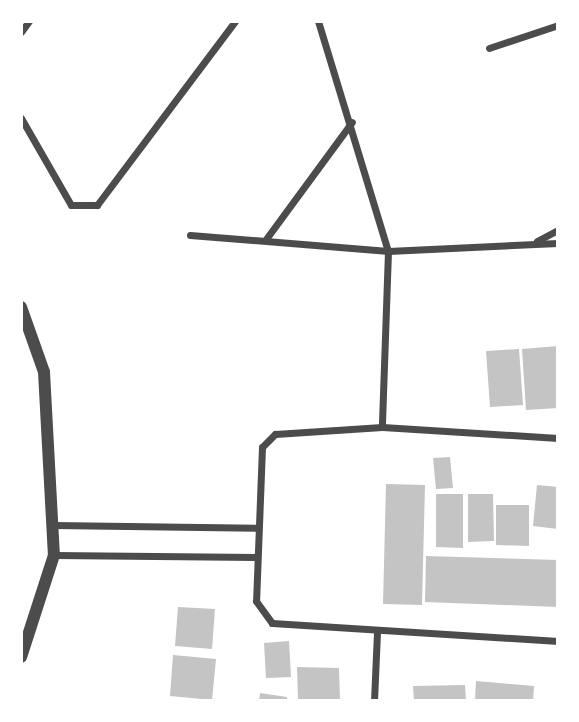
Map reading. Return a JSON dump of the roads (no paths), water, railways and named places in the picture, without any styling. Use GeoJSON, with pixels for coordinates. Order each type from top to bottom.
{"type":"FeatureCollection","features":[{"type":"Feature","properties":{"kind":"street"},"geometry":{"type":"LineString","coordinates":[[21,32],[29,21]]}},
{"type":"Feature","properties":{"kind":"street"},"geometry":{"type":"LineString","coordinates":[[21,118],[71,205],[87,210],[97,205],[234,21]]}},
{"type":"Feature","properties":{"kind":"street"},"geometry":{"type":"LineString","coordinates":[[318,21],[352,122],[388,251],[382,427]]}},
{"type":"Feature","properties":{"kind":"street"},"geometry":{"type":"LineString","coordinates":[[489,48],[558,25]]}},
{"type":"Feature","properties":{"kind":"street"},"geometry":{"type":"LineString","coordinates":[[266,239],[352,122]]}},
{"type":"Feature","properties":{"kind":"street"},"geometry":{"type":"LineString","coordinates":[[536,241],[558,230]]}},
{"type":"Feature","properties":{"kind":"street"},"geometry":{"type":"LineString","coordinates":[[190,235],[266,239],[388,251],[536,241],[558,243]]}},
{"type":"Feature","properties":{"kind":"street"},"geometry":{"type":"LineString","coordinates":[[21,307],[44,372],[54,555],[21,657]]}},
{"type":"Feature","properties":{"kind":"street"},"geometry":{"type":"LineString","coordinates":[[558,438],[382,427],[266,439],[256,528],[256,601],[272,623],[558,641]]}},
{"type":"Feature","properties":{"kind":"street"},"geometry":{"type":"LineString","coordinates":[[53,525],[256,528]]}},
{"type":"Feature","properties":{"kind":"street"},"geometry":{"type":"LineString","coordinates":[[54,555],[256,557]]}},
{"type":"Feature","properties":{"kind":"street"},"geometry":{"type":"LineString","coordinates":[[374,701],[377,631]]}}]}
